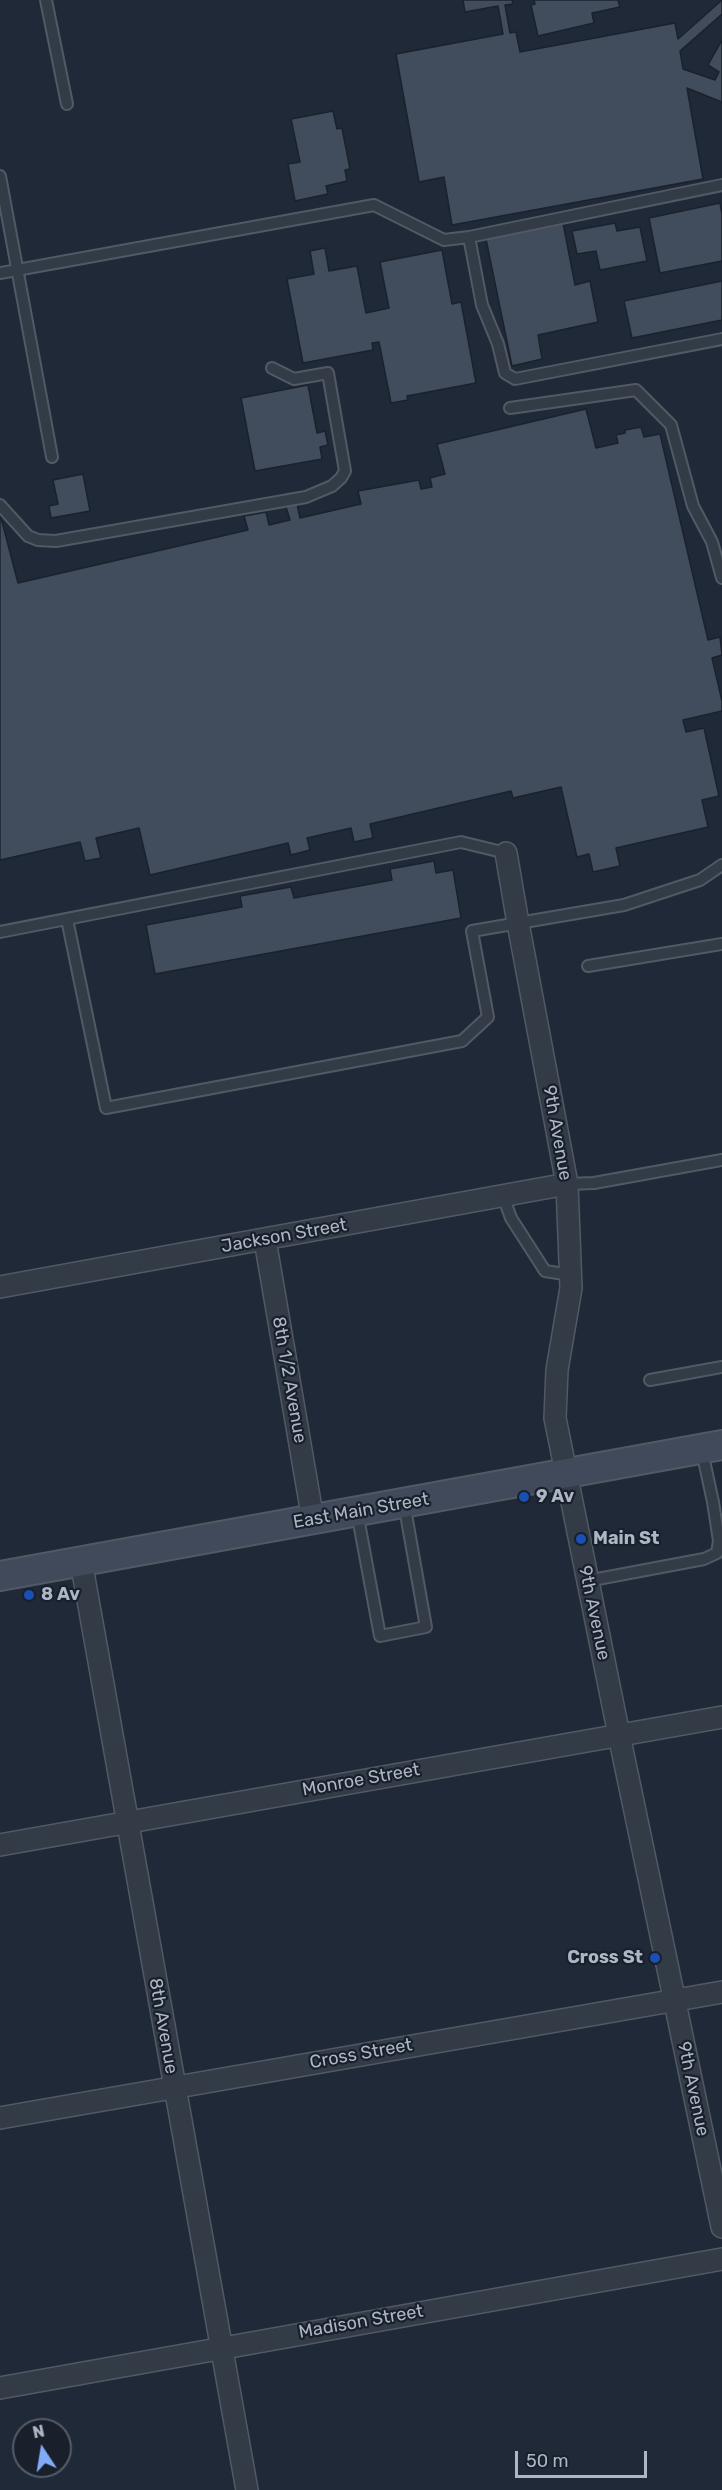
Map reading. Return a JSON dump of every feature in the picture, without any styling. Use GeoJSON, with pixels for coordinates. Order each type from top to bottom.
{"type":"FeatureCollection","features":[{"type":"Feature","properties":{"kind":"main road","name":"East Main Street"},"geometry":{"type":"LineString","coordinates":[[0,1576],[712,1447]]}},
{"type":"Feature","properties":{"kind":"street","name":"9th Avenue"},"geometry":{"type":"LineString","coordinates":[[506,853],[567,1184],[570,1288],[557,1370],[555,1418],[722,2226]]}},
{"type":"Feature","properties":{"kind":"street","name":"Jackson Street"},"geometry":{"type":"LineString","coordinates":[[0,1287],[567,1184]]}},
{"type":"Feature","properties":{"kind":"street","name":"8th 1/2 Avenue"},"geometry":{"type":"LineString","coordinates":[[265,1240],[313,1520]]}},
{"type":"Feature","properties":{"kind":"street","name":"8th Avenue"},"geometry":{"type":"LineString","coordinates":[[81,1561],[247,2490]]}},
{"type":"Feature","properties":{"kind":"street","name":"Monroe Street"},"geometry":{"type":"LineString","coordinates":[[0,1845],[722,1717]]}},
{"type":"Feature","properties":{"kind":"street","name":"Cross Street"},"geometry":{"type":"LineString","coordinates":[[0,2118],[722,1992]]}},
{"type":"Feature","properties":{"kind":"street","name":"Madison Street"},"geometry":{"type":"LineString","coordinates":[[0,2388],[722,2259]]}},
{"type":"Feature","properties":{"kind":"lane"},"geometry":{"type":"LineString","coordinates":[[46,0],[68,104]]}},
{"type":"Feature","properties":{"kind":"lane"},"geometry":{"type":"LineString","coordinates":[[0,176],[52,457]]}},
{"type":"Feature","properties":{"kind":"lane"},"geometry":{"type":"LineString","coordinates":[[0,273],[374,205],[444,240],[469,237],[722,185]]}},
{"type":"Feature","properties":{"kind":"lane"},"geometry":{"type":"LineString","coordinates":[[469,237],[482,305],[498,344],[505,373],[515,379],[722,339]]}},
{"type":"Feature","properties":{"kind":"lane"},"geometry":{"type":"LineString","coordinates":[[0,505],[28,536],[38,540],[56,542],[306,497],[332,486],[345,471],[328,373],[294,379],[272,368]]}},
{"type":"Feature","properties":{"kind":"lane"},"geometry":{"type":"LineString","coordinates":[[510,408],[636,390],[671,425],[693,506],[712,542],[722,578]]}},
{"type":"Feature","properties":{"kind":"lane"},"geometry":{"type":"LineString","coordinates":[[0,932],[461,842],[506,853]]}},
{"type":"Feature","properties":{"kind":"lane"},"geometry":{"type":"LineString","coordinates":[[67,919],[105,1108],[462,1041],[488,1017],[472,931],[624,906],[700,880],[722,865]]}},
{"type":"Feature","properties":{"kind":"lane"},"geometry":{"type":"LineString","coordinates":[[588,966],[722,944]]}},
{"type":"Feature","properties":{"kind":"lane"},"geometry":{"type":"LineString","coordinates":[[567,1184],[594,1183],[722,1160]]}},
{"type":"Feature","properties":{"kind":"lane"},"geometry":{"type":"LineString","coordinates":[[503,1196],[511,1218],[545,1271],[570,1275]]}},
{"type":"Feature","properties":{"kind":"lane"},"geometry":{"type":"LineString","coordinates":[[650,1380],[722,1367]]}},
{"type":"Feature","properties":{"kind":"lane"},"geometry":{"type":"LineString","coordinates":[[587,1581],[704,1559],[717,1552],[719,1541],[713,1502],[712,1447]]}},
{"type":"Feature","properties":{"kind":"lane"},"geometry":{"type":"LineString","coordinates":[[357,1512],[380,1636],[426,1627],[404,1503]]}},
{"type":"Feature","properties":{"kind":"building"},"geometry":{"type":"Polygon","coordinates":[[[463,0],[512,0],[513,4],[505,5],[510,33],[516,32],[520,52],[675,23],[678,39],[722,0],[722,14],[680,51],[683,69],[715,80],[719,72],[708,65],[722,40],[722,102],[687,88],[703,179],[452,225],[444,177],[419,182],[396,54],[503,34],[498,6],[465,12],[463,0]]]}},
{"type":"Feature","properties":{"kind":"building"},"geometry":{"type":"Polygon","coordinates":[[[534,0],[618,0],[620,7],[592,13],[594,23],[538,36],[531,5],[535,4],[534,0]]]}},
{"type":"Feature","properties":{"kind":"building"},"geometry":{"type":"Polygon","coordinates":[[[333,111],[337,129],[342,128],[350,169],[345,170],[347,181],[326,186],[328,194],[295,201],[288,164],[300,162],[291,119],[333,111]]]}},
{"type":"Feature","properties":{"kind":"building"},"geometry":{"type":"Polygon","coordinates":[[[720,203],[722,261],[660,273],[649,218],[720,203]]]}},
{"type":"Feature","properties":{"kind":"building"},"geometry":{"type":"Polygon","coordinates":[[[563,223],[575,285],[590,281],[598,322],[538,335],[542,359],[512,366],[486,239],[563,223]]]}},
{"type":"Feature","properties":{"kind":"building"},"geometry":{"type":"Polygon","coordinates":[[[615,223],[617,231],[640,227],[647,261],[600,270],[596,251],[577,254],[572,231],[615,223]]]}},
{"type":"Feature","properties":{"kind":"building"},"geometry":{"type":"Polygon","coordinates":[[[325,248],[329,271],[357,266],[366,313],[389,308],[380,262],[442,250],[452,304],[461,302],[476,383],[407,396],[408,400],[391,403],[379,342],[372,343],[373,350],[303,363],[287,279],[314,274],[310,251],[325,248]]]}},
{"type":"Feature","properties":{"kind":"building"},"geometry":{"type":"Polygon","coordinates":[[[722,281],[722,320],[632,338],[624,301],[722,281]]]}},
{"type":"Feature","properties":{"kind":"building"},"geometry":{"type":"Polygon","coordinates":[[[308,385],[317,433],[325,431],[328,445],[320,447],[322,459],[255,471],[241,398],[308,385]]]}},
{"type":"Feature","properties":{"kind":"building"},"geometry":{"type":"Polygon","coordinates":[[[586,409],[596,448],[618,443],[616,435],[625,433],[625,430],[641,427],[644,437],[660,434],[708,640],[720,637],[722,655],[712,658],[722,701],[722,711],[683,720],[686,732],[704,728],[719,796],[702,800],[708,827],[616,848],[620,866],[593,872],[589,854],[577,857],[561,787],[513,798],[511,791],[370,824],[373,838],[354,842],[351,828],[307,838],[310,850],[291,855],[288,843],[150,875],[139,828],[96,838],[101,858],[85,861],[80,842],[0,860],[0,514],[18,583],[248,530],[244,516],[266,512],[269,525],[290,520],[286,507],[297,504],[300,518],[361,504],[358,491],[419,480],[421,489],[432,487],[430,478],[445,474],[437,444],[586,409]]]}},
{"type":"Feature","properties":{"kind":"building"},"geometry":{"type":"Polygon","coordinates":[[[83,474],[90,511],[51,518],[49,506],[58,504],[53,480],[83,474]]]}},
{"type":"Feature","properties":{"kind":"building"},"geometry":{"type":"Polygon","coordinates":[[[434,861],[436,873],[453,870],[461,918],[155,974],[146,925],[242,907],[240,896],[291,887],[294,898],[392,880],[390,869],[434,861]]]}},
{"type":"Feature","properties":{"kind":"place","name":"9 Av"},"geometry":{"type":"Point","coordinates":[524,1497]}},
{"type":"Feature","properties":{"kind":"place","name":"Main St"},"geometry":{"type":"Point","coordinates":[581,1539]}},
{"type":"Feature","properties":{"kind":"place","name":"8 Av"},"geometry":{"type":"Point","coordinates":[29,1595]}},
{"type":"Feature","properties":{"kind":"place","name":"Cross St"},"geometry":{"type":"Point","coordinates":[655,1958]}}]}
